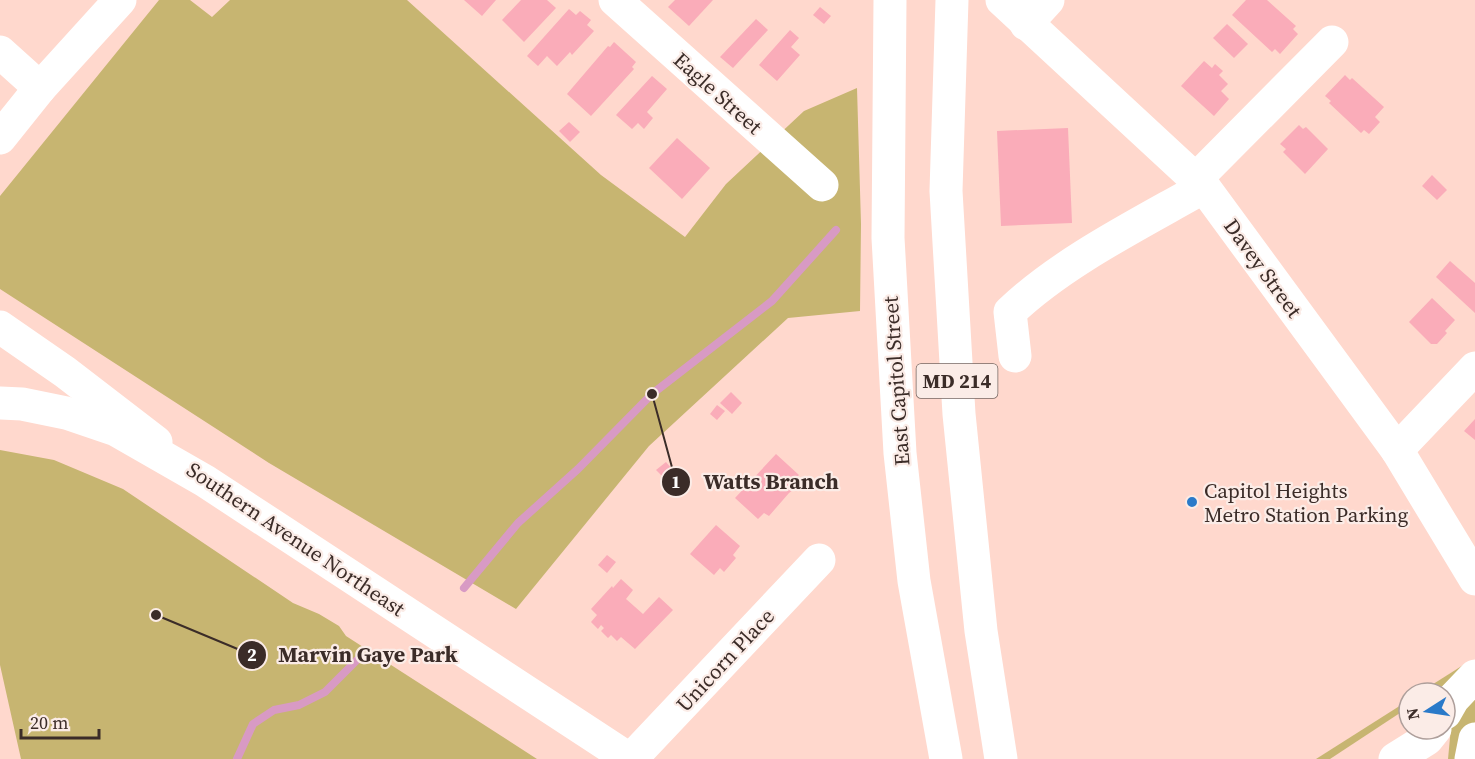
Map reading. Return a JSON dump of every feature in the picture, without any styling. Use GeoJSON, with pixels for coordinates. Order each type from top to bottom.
{"type":"FeatureCollection","features":[{"type":"Feature","properties":{"kind":"main road"},"geometry":{"type":"LineString","coordinates":[[0,138],[40,88],[120,0]]}},
{"type":"Feature","properties":{"kind":"main road","name":"Eagle Street"},"geometry":{"type":"LineString","coordinates":[[615,0],[822,186]]}},
{"type":"Feature","properties":{"kind":"main road","name":"East Capitol Street"},"geometry":{"type":"LineString","coordinates":[[890,0],[888,238],[892,347],[900,453],[913,571],[946,759]]}},
{"type":"Feature","properties":{"kind":"main road","name":"MD 214"},"geometry":{"type":"LineString","coordinates":[[952,0],[946,192],[959,414],[981,631],[1001,759]]}},
{"type":"Feature","properties":{"kind":"main road","name":"Davey Street"},"geometry":{"type":"LineString","coordinates":[[1002,0],[1200,183],[1397,450],[1475,579]]}},
{"type":"Feature","properties":{"kind":"main road"},"geometry":{"type":"LineString","coordinates":[[1026,24],[1048,0]]}},
{"type":"Feature","properties":{"kind":"main road"},"geometry":{"type":"LineString","coordinates":[[1015,356],[1011,312],[1030,293],[1200,183],[1332,42]]}},
{"type":"Feature","properties":{"kind":"main road"},"geometry":{"type":"LineString","coordinates":[[0,52],[40,88]]}},
{"type":"Feature","properties":{"kind":"main road","name":"Southern Avenue Northeast"},"geometry":{"type":"LineString","coordinates":[[0,327],[75,379],[205,481],[630,759]]}},
{"type":"Feature","properties":{"kind":"main road"},"geometry":{"type":"LineString","coordinates":[[1397,450],[1475,368]]}},
{"type":"Feature","properties":{"kind":"main road"},"geometry":{"type":"LineString","coordinates":[[0,402],[66,413],[116,430],[205,481]]}},
{"type":"Feature","properties":{"kind":"main road","name":"Unicorn Place"},"geometry":{"type":"LineString","coordinates":[[630,759],[819,560]]}},
{"type":"Feature","properties":{"kind":"main road"},"geometry":{"type":"LineString","coordinates":[[1457,695],[1475,676]]}},
{"type":"Feature","properties":{"kind":"main road"},"geometry":{"type":"LineString","coordinates":[[923,759],[935,701]]}},
{"type":"Feature","properties":{"kind":"main road"},"geometry":{"type":"LineString","coordinates":[[1471,759],[1475,739]]}},
{"type":"Feature","properties":{"kind":"main road"},"geometry":{"type":"LineString","coordinates":[[1395,759],[1424,741]]}},
{"type":"Feature","properties":{"kind":"shaded area"},"geometry":{"type":"Polygon","coordinates":[[[159,0],[190,0],[212,17],[230,0],[407,0],[601,175],[685,237],[726,184],[804,111],[857,88],[861,224],[860,311],[788,318],[649,446],[516,609],[269,463],[0,289],[0,196],[159,0]]]}},
{"type":"Feature","properties":{"kind":"shaded area"},"geometry":{"type":"Polygon","coordinates":[[[0,450],[54,460],[123,489],[293,603],[339,626],[346,636],[537,759],[21,759],[0,665],[0,450]]]}},
{"type":"Feature","properties":{"kind":"shaded area"},"geometry":{"type":"Polygon","coordinates":[[[1468,662],[1450,681],[1438,681],[1468,662]]]}},
{"type":"Feature","properties":{"kind":"shaded area"},"geometry":{"type":"Polygon","coordinates":[[[1475,695],[1475,722],[1458,759],[1448,759],[1450,741],[1457,741],[1457,719],[1475,695]]]}},
{"type":"Feature","properties":{"kind":"shaded area"},"geometry":{"type":"Polygon","coordinates":[[[1397,708],[1397,715],[1330,759],[1316,759],[1397,708]]]}},
{"type":"Feature","properties":{"kind":"building"},"geometry":{"type":"Polygon","coordinates":[[[464,0],[496,0],[482,16],[464,0]]]}},
{"type":"Feature","properties":{"kind":"building"},"geometry":{"type":"Polygon","coordinates":[[[521,0],[547,0],[556,8],[524,42],[502,20],[521,0]]]}},
{"type":"Feature","properties":{"kind":"building"},"geometry":{"type":"Polygon","coordinates":[[[675,0],[713,0],[689,26],[668,7],[675,0]]]}},
{"type":"Feature","properties":{"kind":"building"},"geometry":{"type":"Polygon","coordinates":[[[1246,0],[1267,0],[1296,26],[1293,29],[1298,34],[1280,54],[1275,49],[1272,52],[1232,15],[1246,0]]]}},
{"type":"Feature","properties":{"kind":"building"},"geometry":{"type":"Polygon","coordinates":[[[820,7],[831,16],[824,24],[813,15],[820,7]]]}},
{"type":"Feature","properties":{"kind":"building"},"geometry":{"type":"Polygon","coordinates":[[[569,9],[576,15],[580,11],[591,20],[587,25],[594,31],[572,55],[570,52],[557,66],[547,56],[538,66],[527,56],[569,9]]]}},
{"type":"Feature","properties":{"kind":"building"},"geometry":{"type":"Polygon","coordinates":[[[756,19],[768,30],[733,68],[720,57],[756,19]]]}},
{"type":"Feature","properties":{"kind":"building"},"geometry":{"type":"Polygon","coordinates":[[[1227,24],[1248,44],[1234,58],[1213,38],[1227,24]]]}},
{"type":"Feature","properties":{"kind":"building"},"geometry":{"type":"Polygon","coordinates":[[[790,30],[799,38],[791,47],[800,55],[777,81],[759,65],[790,30]]]}},
{"type":"Feature","properties":{"kind":"building"},"geometry":{"type":"Polygon","coordinates":[[[614,42],[636,62],[632,67],[634,69],[591,116],[567,94],[614,42]]]}},
{"type":"Feature","properties":{"kind":"building"},"geometry":{"type":"Polygon","coordinates":[[[1204,61],[1212,68],[1215,64],[1223,71],[1219,75],[1228,84],[1221,91],[1229,99],[1214,116],[1181,86],[1204,61]]]}},
{"type":"Feature","properties":{"kind":"building"},"geometry":{"type":"Polygon","coordinates":[[[1345,75],[1350,80],[1352,78],[1384,107],[1375,117],[1380,122],[1369,134],[1364,130],[1361,133],[1329,103],[1331,101],[1325,96],[1345,75]]]}},
{"type":"Feature","properties":{"kind":"building"},"geometry":{"type":"Polygon","coordinates":[[[652,76],[667,89],[647,112],[653,118],[644,129],[638,123],[632,129],[616,115],[652,76]]]}},
{"type":"Feature","properties":{"kind":"building"},"geometry":{"type":"Polygon","coordinates":[[[569,122],[580,132],[570,142],[559,131],[569,122]]]}},
{"type":"Feature","properties":{"kind":"building"},"geometry":{"type":"Polygon","coordinates":[[[1299,125],[1303,129],[1306,127],[1328,149],[1305,174],[1283,152],[1286,149],[1280,144],[1299,125]]]}},
{"type":"Feature","properties":{"kind":"building"},"geometry":{"type":"Polygon","coordinates":[[[1068,128],[1072,223],[1001,226],[997,131],[1068,128]]]}},
{"type":"Feature","properties":{"kind":"building"},"geometry":{"type":"Polygon","coordinates":[[[677,138],[710,168],[682,199],[649,168],[677,138]]]}},
{"type":"Feature","properties":{"kind":"building"},"geometry":{"type":"Polygon","coordinates":[[[1432,175],[1447,190],[1437,200],[1422,186],[1432,175]]]}},
{"type":"Feature","properties":{"kind":"building"},"geometry":{"type":"Polygon","coordinates":[[[1450,261],[1475,283],[1475,313],[1436,277],[1450,261]]]}},
{"type":"Feature","properties":{"kind":"building"},"geometry":{"type":"Polygon","coordinates":[[[1432,298],[1455,320],[1437,344],[1431,344],[1409,322],[1432,298]]]}},
{"type":"Feature","properties":{"kind":"building"},"geometry":{"type":"Polygon","coordinates":[[[731,392],[742,403],[732,414],[720,403],[731,392]]]}},
{"type":"Feature","properties":{"kind":"building"},"geometry":{"type":"Polygon","coordinates":[[[717,405],[725,411],[717,420],[710,414],[717,405]]]}},
{"type":"Feature","properties":{"kind":"building"},"geometry":{"type":"Polygon","coordinates":[[[1475,419],[1475,440],[1464,431],[1475,419]]]}},
{"type":"Feature","properties":{"kind":"building"},"geometry":{"type":"Polygon","coordinates":[[[776,454],[799,475],[792,482],[797,487],[769,516],[764,513],[758,519],[735,498],[776,454]]]}},
{"type":"Feature","properties":{"kind":"building"},"geometry":{"type":"Polygon","coordinates":[[[666,462],[672,469],[663,477],[656,470],[666,462]]]}},
{"type":"Feature","properties":{"kind":"building"},"geometry":{"type":"Polygon","coordinates":[[[716,525],[740,546],[733,555],[736,558],[724,572],[720,568],[714,575],[690,554],[716,525]]]}},
{"type":"Feature","properties":{"kind":"building"},"geometry":{"type":"Polygon","coordinates":[[[607,555],[616,562],[607,573],[598,565],[607,555]]]}},
{"type":"Feature","properties":{"kind":"building"},"geometry":{"type":"Polygon","coordinates":[[[621,579],[633,590],[626,599],[643,614],[659,597],[673,610],[635,649],[621,637],[617,641],[611,635],[608,638],[601,631],[604,628],[601,625],[598,629],[591,622],[597,615],[591,609],[621,579]]]}},
{"type":"Feature","properties":{"kind":"waterway"},"geometry":{"type":"LineString","coordinates":[[464,588],[518,523],[578,469],[652,394],[772,301],[836,230]]}},
{"type":"Feature","properties":{"kind":"waterway"},"geometry":{"type":"LineString","coordinates":[[237,759],[253,724],[274,710],[299,705],[325,692],[358,659]]}},
{"type":"Feature","properties":{"kind":"place","name":"Watts Branch"},"geometry":{"type":"Point","coordinates":[652,394]}},
{"type":"Feature","properties":{"kind":"place","name":"Capitol Heights Metro Station Parking"},"geometry":{"type":"Point","coordinates":[1192,502]}},
{"type":"Feature","properties":{"kind":"place","name":"Marvin Gaye Park"},"geometry":{"type":"Point","coordinates":[156,615]}}]}
